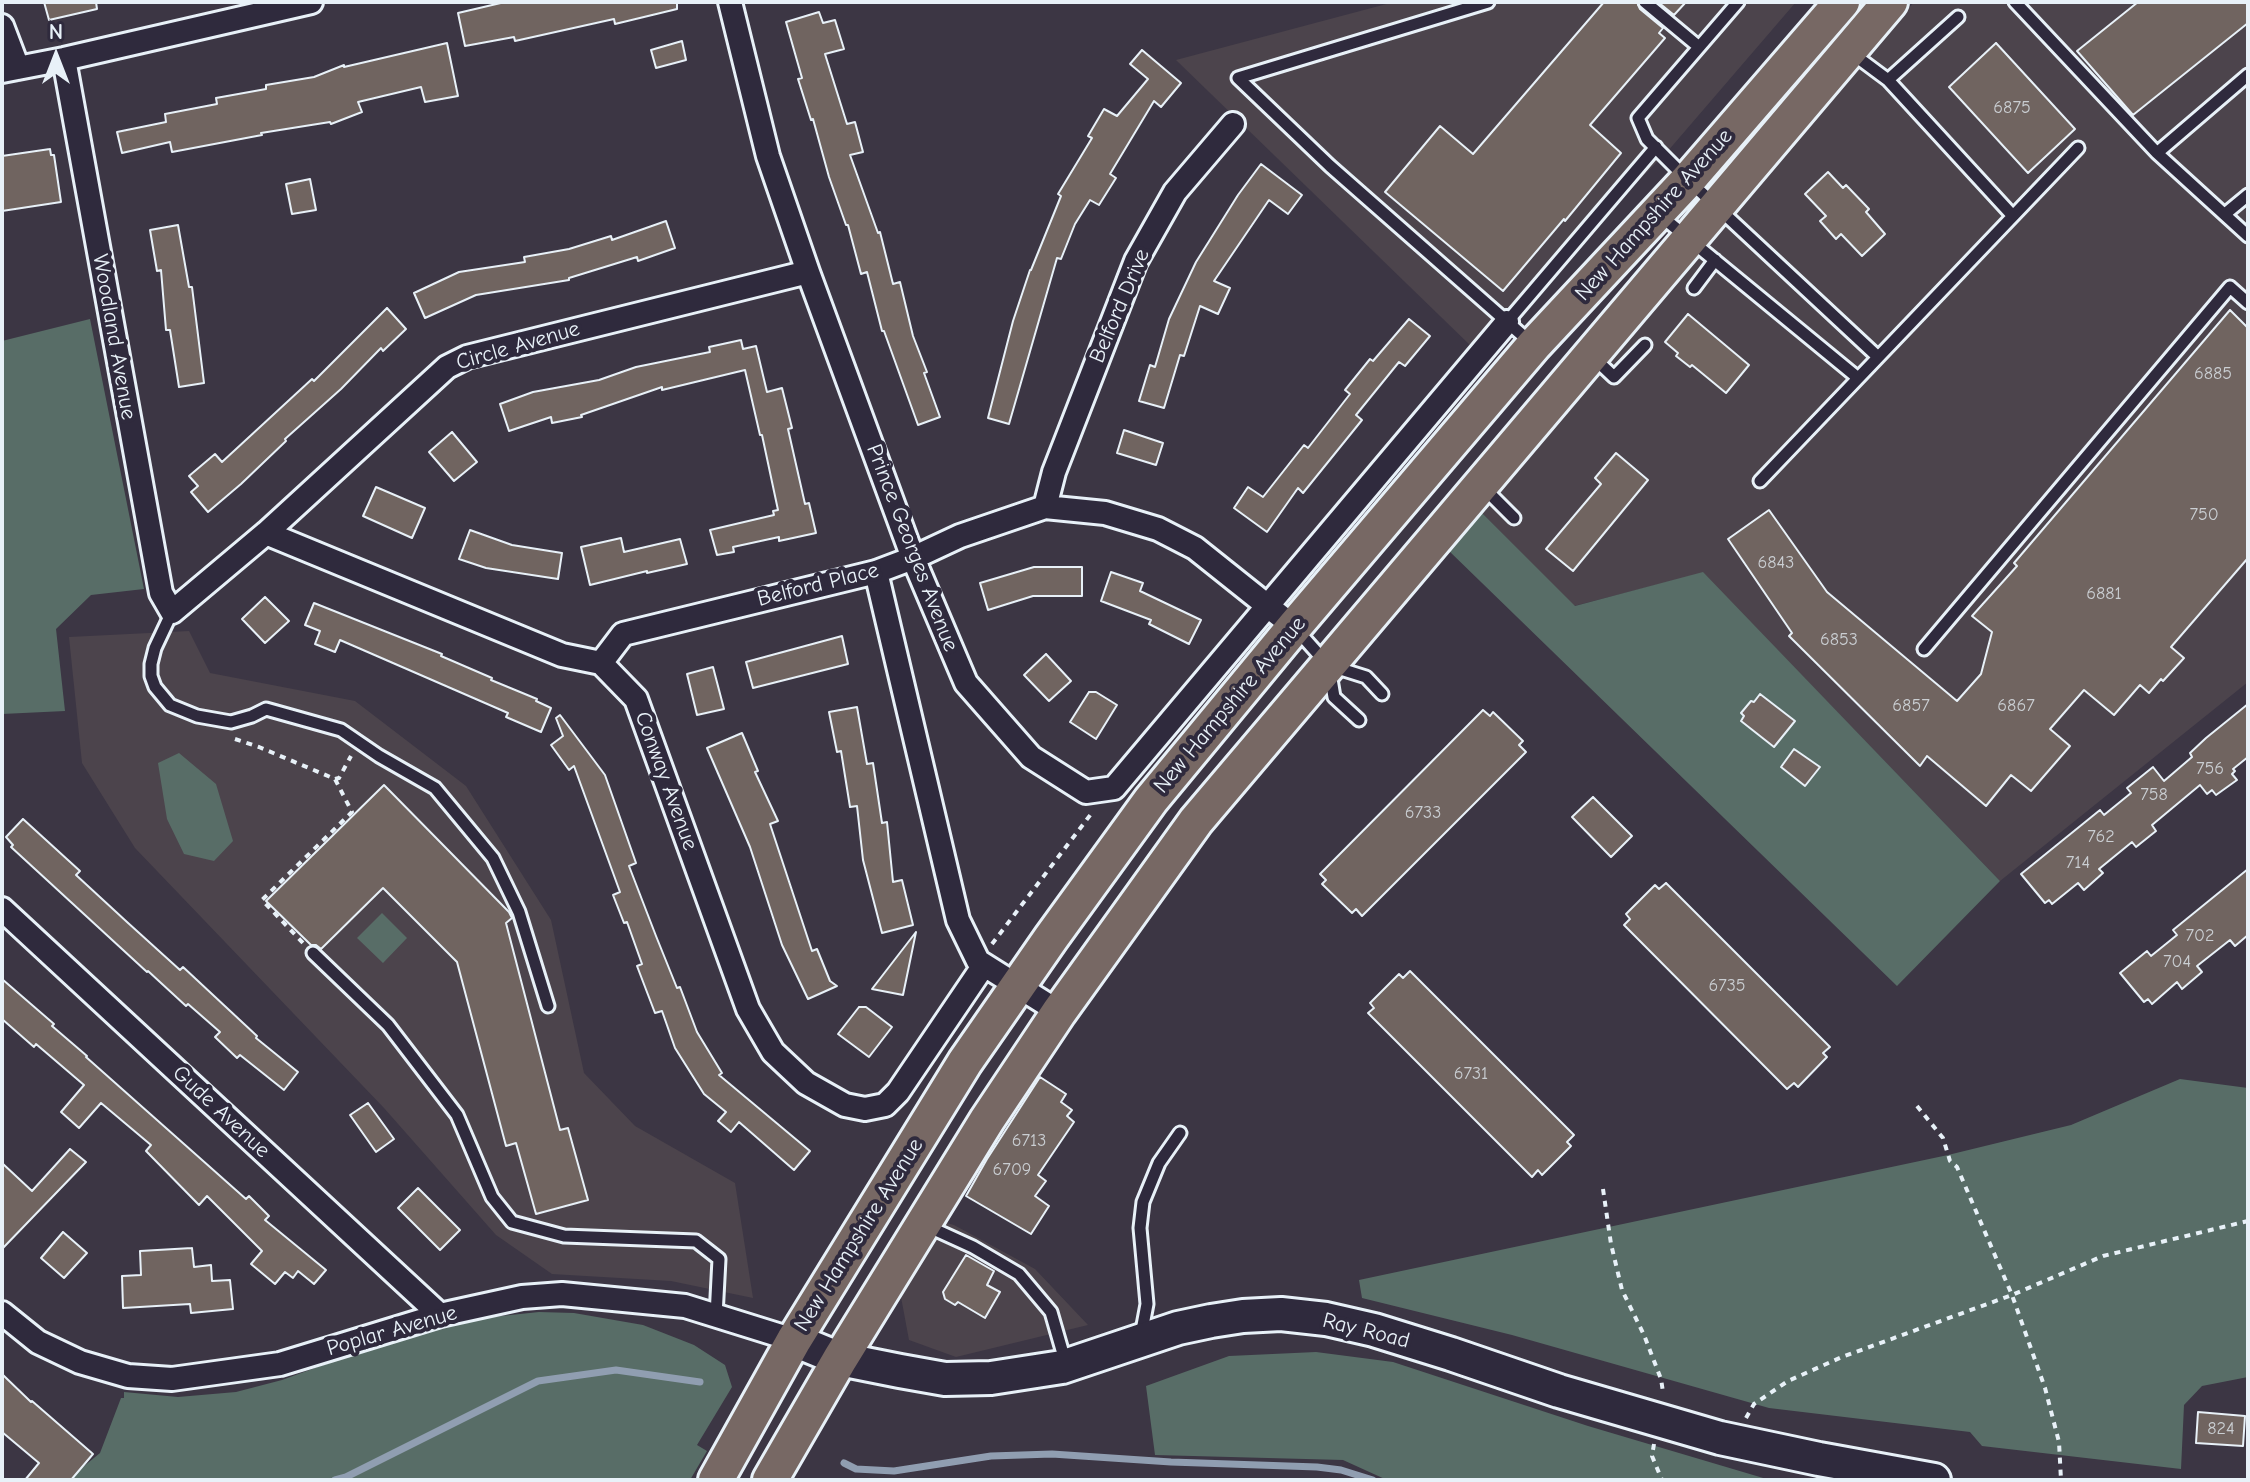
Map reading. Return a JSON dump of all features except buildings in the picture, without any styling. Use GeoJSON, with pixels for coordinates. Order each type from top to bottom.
{"type":"FeatureCollection","features":[{"type":"Feature","properties":{"kind":"main road","name":"New Hampshire Avenue"},"geometry":{"type":"LineString","coordinates":[[716,1480],[794,1340],[965,1062],[1151,800],[1534,345],[1688,180],[1842,2]]}},
{"type":"Feature","properties":{"kind":"main road","name":"New Hampshire Avenue"},"geometry":{"type":"LineString","coordinates":[[770,1480],[840,1359],[987,1120],[1059,1012],[1196,821],[1890,2]]}},
{"type":"Feature","properties":{"kind":"street"},"geometry":{"type":"LineString","coordinates":[[2,26],[10,70],[311,2]]}},
{"type":"Feature","properties":{"kind":"street","name":"Prince Georges Avenue"},"geometry":{"type":"LineString","coordinates":[[730,2],[768,156],[808,272],[913,558],[966,683],[1031,757],[1086,792],[1114,788]]}},
{"type":"Feature","properties":{"kind":"street","name":"Woodland Avenue"},"geometry":{"type":"LineString","coordinates":[[64,59],[161,593],[172,612]]}},
{"type":"Feature","properties":{"kind":"street","name":"Belford Drive"},"geometry":{"type":"LineString","coordinates":[[1045,507],[1054,472],[1136,261],[1175,192],[1233,124]]}},
{"type":"Feature","properties":{"kind":"street","name":"Circle Avenue"},"geometry":{"type":"LineString","coordinates":[[172,612],[266,533],[447,367],[467,357],[808,272]]}},
{"type":"Feature","properties":{"kind":"street","name":"New Hampshire Avenue"},"geometry":{"type":"LineString","coordinates":[[1268,605],[1507,322]]}},
{"type":"Feature","properties":{"kind":"street","name":"Belford Place"},"geometry":{"type":"LineString","coordinates":[[601,663],[623,634],[876,572],[960,536],[1045,507],[1105,513],[1158,529],[1195,548],[1294,627]]}},
{"type":"Feature","properties":{"kind":"street"},"geometry":{"type":"LineString","coordinates":[[266,533],[562,655],[601,663]]}},
{"type":"Feature","properties":{"kind":"street","name":"Prince Georges Avenue"},"geometry":{"type":"LineString","coordinates":[[876,572],[958,920],[981,963]]}},
{"type":"Feature","properties":{"kind":"street"},"geometry":{"type":"LineString","coordinates":[[1114,788],[1268,605]]}},
{"type":"Feature","properties":{"kind":"street","name":"Conway Avenue"},"geometry":{"type":"LineString","coordinates":[[601,663],[636,699],[748,1009],[773,1052],[806,1083],[845,1105],[865,1109],[885,1105],[898,1092],[981,963]]}},
{"type":"Feature","properties":{"kind":"street","name":"Gude Avenue"},"geometry":{"type":"LineString","coordinates":[[2,909],[440,1315]]}},
{"type":"Feature","properties":{"kind":"street"},"geometry":{"type":"LineString","coordinates":[[981,963],[1059,1012]]}},
{"type":"Feature","properties":{"kind":"street","name":"Poplar Avenue"},"geometry":{"type":"LineString","coordinates":[[2,1314],[38,1342],[80,1362],[128,1376],[172,1379],[280,1364],[440,1315],[522,1297],[562,1294],[685,1306],[794,1340]]}},
{"type":"Feature","properties":{"kind":"street","name":"Ray Road"},"geometry":{"type":"LineString","coordinates":[[794,1340],[840,1359],[945,1379],[991,1378],[1067,1366],[1178,1328],[1243,1316],[1281,1314],[1326,1319],[1387,1334],[1559,1391],[1732,1441],[1934,1480]]}},
{"type":"Feature","properties":{"kind":"lane"},"geometry":{"type":"LineString","coordinates":[[1488,2],[1238,78],[1330,166],[1534,345]]}},
{"type":"Feature","properties":{"kind":"lane"},"geometry":{"type":"LineString","coordinates":[[1645,2],[1699,47]]}},
{"type":"Feature","properties":{"kind":"lane"},"geometry":{"type":"LineString","coordinates":[[1738,2],[1638,118],[1647,139],[1688,180],[1878,357]]}},
{"type":"Feature","properties":{"kind":"lane"},"geometry":{"type":"LineString","coordinates":[[2015,2],[2157,153],[2248,236]]}},
{"type":"Feature","properties":{"kind":"lane"},"geometry":{"type":"LineString","coordinates":[[1888,80],[1958,17]]}},
{"type":"Feature","properties":{"kind":"lane"},"geometry":{"type":"LineString","coordinates":[[1850,51],[1888,80],[2012,215]]}},
{"type":"Feature","properties":{"kind":"lane"},"geometry":{"type":"LineString","coordinates":[[2157,153],[2248,75]]}},
{"type":"Feature","properties":{"kind":"lane"},"geometry":{"type":"LineString","coordinates":[[1507,322],[1656,147]]}},
{"type":"Feature","properties":{"kind":"lane"},"geometry":{"type":"LineString","coordinates":[[1760,481],[2078,148]]}},
{"type":"Feature","properties":{"kind":"lane"},"geometry":{"type":"LineString","coordinates":[[2225,214],[2248,195]]}},
{"type":"Feature","properties":{"kind":"lane"},"geometry":{"type":"LineString","coordinates":[[1658,213],[1858,378]]}},
{"type":"Feature","properties":{"kind":"lane"},"geometry":{"type":"LineString","coordinates":[[1694,288],[1715,260]]}},
{"type":"Feature","properties":{"kind":"lane"},"geometry":{"type":"LineString","coordinates":[[1924,649],[2230,287],[2248,303]]}},
{"type":"Feature","properties":{"kind":"lane"},"geometry":{"type":"LineString","coordinates":[[1591,355],[1614,377],[1645,345]]}},
{"type":"Feature","properties":{"kind":"lane"},"geometry":{"type":"LineString","coordinates":[[1481,485],[1514,518]]}},
{"type":"Feature","properties":{"kind":"lane"},"geometry":{"type":"LineString","coordinates":[[172,612],[151,664],[155,687],[170,705],[197,716],[231,722],[266,709],[341,730],[435,788],[493,858],[519,912],[548,1006]]}},
{"type":"Feature","properties":{"kind":"lane"},"geometry":{"type":"LineString","coordinates":[[1294,627],[1328,665],[1366,677],[1382,694]]}},
{"type":"Feature","properties":{"kind":"lane"},"geometry":{"type":"LineString","coordinates":[[1328,665],[1334,697],[1359,720]]}},
{"type":"Feature","properties":{"kind":"lane"},"geometry":{"type":"LineString","coordinates":[[313,953],[388,1025],[457,1115],[492,1197],[512,1222],[564,1236],[696,1241],[719,1259],[716,1316]]}},
{"type":"Feature","properties":{"kind":"lane"},"geometry":{"type":"LineString","coordinates":[[1140,1340],[1147,1304],[1140,1228],[1143,1202],[1159,1163],[1180,1133]]}},
{"type":"Feature","properties":{"kind":"lane"},"geometry":{"type":"LineString","coordinates":[[923,1224],[973,1247],[1019,1274],[1051,1312],[1067,1366]]}},
{"type":"Feature","properties":{"kind":"path"},"geometry":{"type":"LineString","coordinates":[[222,736],[259,747],[335,779],[352,812],[262,900],[313,953]]}},
{"type":"Feature","properties":{"kind":"path"},"geometry":{"type":"LineString","coordinates":[[335,779],[339,778],[358,742]]}},
{"type":"Feature","properties":{"kind":"path"},"geometry":{"type":"LineString","coordinates":[[981,963],[1079,827],[1114,788]]}},
{"type":"Feature","properties":{"kind":"path"},"geometry":{"type":"LineString","coordinates":[[1917,1106],[1943,1138],[1950,1161],[1957,1167],[2012,1295],[2045,1388],[2059,1442],[2061,1480]]}},
{"type":"Feature","properties":{"kind":"path"},"geometry":{"type":"LineString","coordinates":[[1603,1189],[1622,1290],[1661,1379],[1664,1400]]}},
{"type":"Feature","properties":{"kind":"path"},"geometry":{"type":"LineString","coordinates":[[1732,1441],[1754,1404],[1788,1381],[1842,1357],[2012,1295],[2103,1256],[2248,1221]]}},
{"type":"Feature","properties":{"kind":"path"},"geometry":{"type":"LineString","coordinates":[[1654,1442],[1652,1456],[1662,1480]]}},
{"type":"Feature","properties":{"kind":"shaded area"},"geometry":{"type":"Polygon","coordinates":[[[1394,2],[1796,2],[1667,152],[1473,348],[1176,60],[1394,2]]]}},
{"type":"Feature","properties":{"kind":"shaded area"},"geometry":{"type":"Polygon","coordinates":[[[1914,2],[2248,2],[2248,682],[2000,881],[1703,573],[1574,606],[1481,512],[1914,2]]]}},
{"type":"Feature","properties":{"kind":"shaded area"},"geometry":{"type":"Polygon","coordinates":[[[189,631],[210,673],[355,701],[466,786],[551,920],[584,1073],[635,1126],[735,1183],[753,1298],[671,1281],[552,1274],[496,1235],[384,1108],[135,848],[82,763],[69,637],[189,631]]]}},
{"type":"Feature","properties":{"kind":"shaded area"},"geometry":{"type":"Polygon","coordinates":[[[939,1221],[954,1225],[1035,1269],[1088,1325],[956,1357],[909,1340],[901,1297],[939,1221]]]}},
{"type":"Feature","properties":{"kind":"green space"},"geometry":{"type":"Polygon","coordinates":[[[90,319],[144,589],[91,595],[56,629],[65,711],[2,714],[2,341],[90,319]]]}},
{"type":"Feature","properties":{"kind":"green space"},"geometry":{"type":"Polygon","coordinates":[[[1481,512],[1575,606],[1703,572],[2000,881],[1897,986],[1447,549],[1481,512]]]}},
{"type":"Feature","properties":{"kind":"green space"},"geometry":{"type":"Polygon","coordinates":[[[179,753],[216,784],[233,841],[214,861],[184,854],[167,819],[158,763],[179,753]]]}},
{"type":"Feature","properties":{"kind":"green space"},"geometry":{"type":"Polygon","coordinates":[[[382,913],[407,938],[383,963],[357,938],[382,913]]]}},
{"type":"Feature","properties":{"kind":"green space"},"geometry":{"type":"Polygon","coordinates":[[[2180,1079],[2248,1088],[2248,1377],[2202,1386],[2184,1405],[2181,1469],[1982,1446],[1970,1432],[1769,1408],[1512,1335],[1362,1298],[1359,1280],[1948,1155],[2071,1125],[2180,1079]]]}},
{"type":"Feature","properties":{"kind":"green space"},"geometry":{"type":"Polygon","coordinates":[[[539,1312],[574,1313],[643,1325],[694,1345],[725,1365],[732,1387],[697,1445],[707,1451],[690,1480],[67,1480],[100,1453],[124,1392],[178,1397],[236,1392],[282,1380],[426,1330],[482,1318],[539,1312]]]}},
{"type":"Feature","properties":{"kind":"green space"},"geometry":{"type":"Polygon","coordinates":[[[1316,1352],[1393,1362],[1588,1426],[1770,1480],[1387,1480],[1343,1460],[1155,1455],[1146,1386],[1229,1356],[1316,1352]]]}},
{"type":"Feature","properties":{"kind":"waterway"},"geometry":{"type":"LineString","coordinates":[[335,1480],[538,1381],[616,1370],[700,1382]]}},
{"type":"Feature","properties":{"kind":"waterway"},"geometry":{"type":"LineString","coordinates":[[844,1463],[856,1469],[894,1471],[991,1456],[1052,1454],[1317,1467],[1341,1470],[1373,1480]]}}]}
